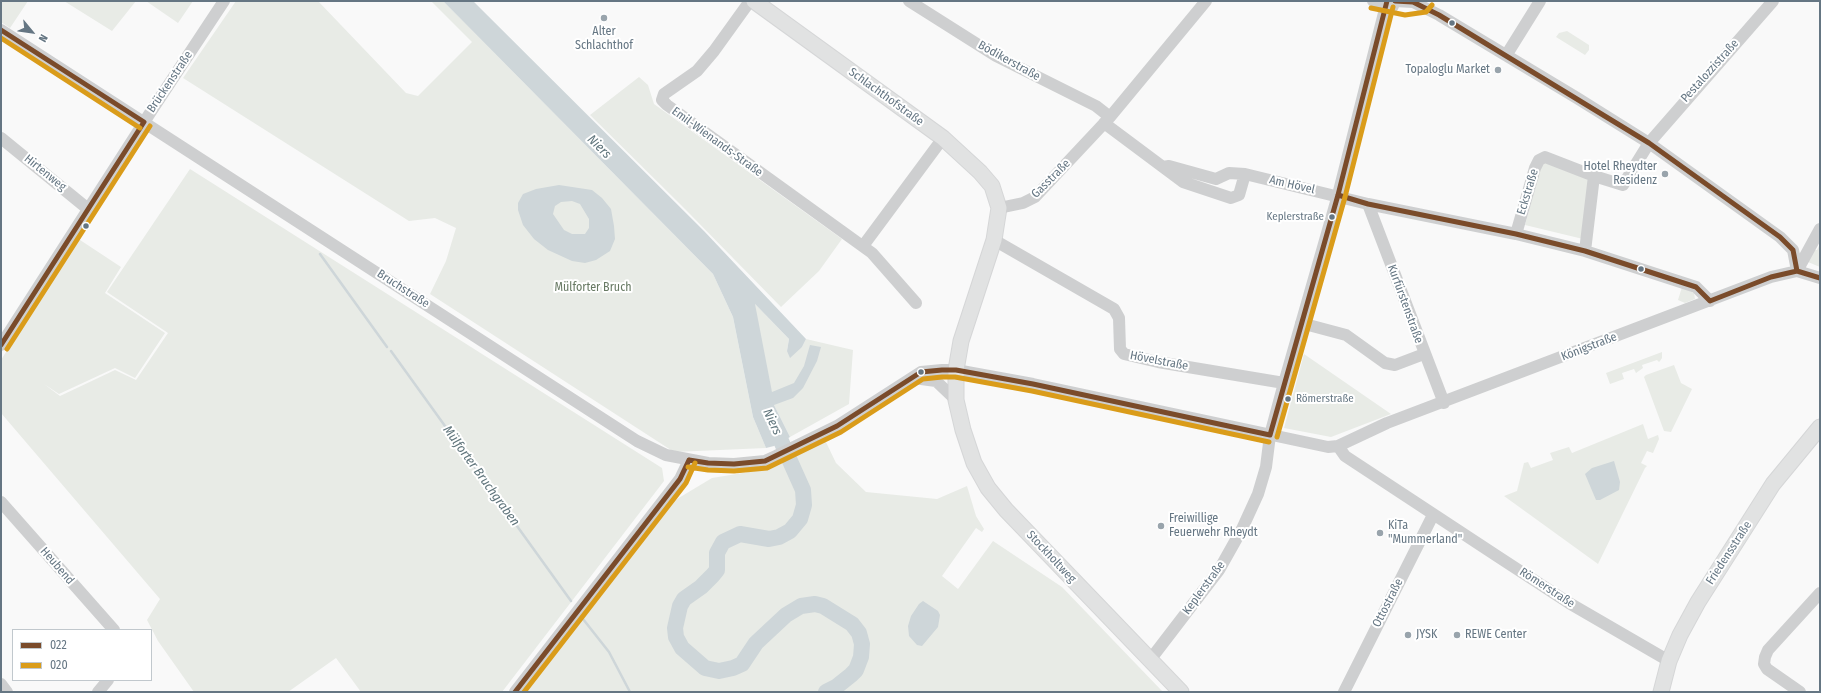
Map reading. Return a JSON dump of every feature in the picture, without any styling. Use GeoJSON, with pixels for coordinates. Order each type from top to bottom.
{"type":"FeatureCollection","features":[{"type":"Feature","properties":{"kind":"main road","name":"Schlachthofstraße"},"geometry":{"type":"LineString","coordinates":[[754,1],[943,138],[980,172],[992,186],[999,208]]}},
{"type":"Feature","properties":{"kind":"main road"},"geometry":{"type":"LineString","coordinates":[[956,400],[956,370],[962,335],[994,240],[999,208]]}},
{"type":"Feature","properties":{"kind":"main road","name":"Stockholtweg"},"geometry":{"type":"LineString","coordinates":[[956,400],[963,430],[974,463],[988,488],[1051,558],[1181,692]]}},
{"type":"Feature","properties":{"kind":"main road","name":"Friedensstraße"},"geometry":{"type":"LineString","coordinates":[[1661,692],[1670,661],[1680,635],[1698,602],[1773,484],[1820,427]]}},
{"type":"Feature","properties":{"kind":"street","name":"Brückenstraße"},"geometry":{"type":"LineString","coordinates":[[1,346],[144,122],[224,1]]}},
{"type":"Feature","properties":{"kind":"street","name":"Emil-Wienands-Straße"},"geometry":{"type":"LineString","coordinates":[[750,1],[714,51],[697,71],[664,94],[662,100],[872,254],[916,304]]}},
{"type":"Feature","properties":{"kind":"street","name":"Gasstraße"},"geometry":{"type":"LineString","coordinates":[[999,208],[1023,204],[1035,196],[1107,120],[1206,1]]}},
{"type":"Feature","properties":{"kind":"street"},"geometry":{"type":"LineString","coordinates":[[1373,1],[1414,2],[1424,4],[1507,54],[1648,143],[1780,237],[1793,250],[1797,271]]}},
{"type":"Feature","properties":{"kind":"street"},"geometry":{"type":"LineString","coordinates":[[1507,54],[1540,1]]}},
{"type":"Feature","properties":{"kind":"street","name":"Pestalozzistraße"},"geometry":{"type":"LineString","coordinates":[[1594,176],[1623,185],[1648,143],[1773,1]]}},
{"type":"Feature","properties":{"kind":"street","name":"Bödikerstraße"},"geometry":{"type":"LineString","coordinates":[[915,2],[996,56],[1096,106],[1107,120]]}},
{"type":"Feature","properties":{"kind":"street","name":"Keplerstraße"},"geometry":{"type":"LineString","coordinates":[[1150,660],[1219,570],[1242,529],[1258,494],[1266,467],[1270,435],[1338,195],[1389,2]]}},
{"type":"Feature","properties":{"kind":"street","name":"Bruchstraße"},"geometry":{"type":"LineString","coordinates":[[1,30],[637,441],[666,455],[689,460]]}},
{"type":"Feature","properties":{"kind":"street","name":"Am Hövel"},"geometry":{"type":"LineString","coordinates":[[1107,120],[1183,182],[1231,198],[1239,196],[1245,174]]}},
{"type":"Feature","properties":{"kind":"street","name":"Hirtenweg"},"geometry":{"type":"LineString","coordinates":[[1,138],[88,209]]}},
{"type":"Feature","properties":{"kind":"street"},"geometry":{"type":"LineString","coordinates":[[862,246],[943,138]]}},
{"type":"Feature","properties":{"kind":"street","name":"Eckstraße"},"geometry":{"type":"LineString","coordinates":[[1516,234],[1535,168],[1539,160],[1545,157],[1594,176]]}},
{"type":"Feature","properties":{"kind":"street","name":"Am Hövel"},"geometry":{"type":"LineString","coordinates":[[1163,167],[1169,166],[1216,179],[1229,173],[1245,174],[1338,195],[1368,204],[1516,234],[1585,250],[1696,287],[1710,301]]}},
{"type":"Feature","properties":{"kind":"street"},"geometry":{"type":"LineString","coordinates":[[1585,250],[1594,176]]}},
{"type":"Feature","properties":{"kind":"street","name":"Kurfürstenstraße"},"geometry":{"type":"LineString","coordinates":[[1368,204],[1424,354],[1444,403]]}},
{"type":"Feature","properties":{"kind":"street"},"geometry":{"type":"LineString","coordinates":[[1797,271],[1820,229]]}},
{"type":"Feature","properties":{"kind":"street","name":"Hövelstraße"},"geometry":{"type":"LineString","coordinates":[[994,240],[1114,309],[1119,318],[1120,349],[1124,354],[1158,362],[1284,383]]}},
{"type":"Feature","properties":{"kind":"street"},"geometry":{"type":"LineString","coordinates":[[1797,271],[1820,278]]}},
{"type":"Feature","properties":{"kind":"street","name":"Königstraße"},"geometry":{"type":"LineString","coordinates":[[1338,446],[1387,423],[1444,403],[1771,277],[1797,271]]}},
{"type":"Feature","properties":{"kind":"street"},"geometry":{"type":"LineString","coordinates":[[1301,323],[1346,335],[1385,363],[1395,365],[1424,354]]}},
{"type":"Feature","properties":{"kind":"street"},"geometry":{"type":"LineString","coordinates":[[515,692],[680,479],[689,460],[708,463],[734,464],[765,461],[837,426],[921,372],[956,370],[1328,447],[1338,446]]}},
{"type":"Feature","properties":{"kind":"street"},"geometry":{"type":"LineString","coordinates":[[911,378],[936,381],[956,400]]}},
{"type":"Feature","properties":{"kind":"street","name":"Römerstraße"},"geometry":{"type":"LineString","coordinates":[[1338,446],[1346,456],[1433,515],[1569,603],[1670,661]]}},
{"type":"Feature","properties":{"kind":"street","name":"Heubend"},"geometry":{"type":"LineString","coordinates":[[1,502],[113,629]]}},
{"type":"Feature","properties":{"kind":"street","name":"Ottostraße"},"geometry":{"type":"LineString","coordinates":[[1344,692],[1433,515]]}},
{"type":"Feature","properties":{"kind":"street"},"geometry":{"type":"LineString","coordinates":[[1800,692],[1767,669],[1764,664],[1765,657],[1768,650],[1818,600]]}},
{"type":"Feature","properties":{"kind":"street"},"geometry":{"type":"LineString","coordinates":[[98,692],[107,681]]}},
{"type":"Feature","properties":{"kind":"street"},"geometry":{"type":"LineString","coordinates":[[1,684],[7,692]]}},
{"type":"Feature","properties":{"kind":"green space"},"geometry":{"type":"Polygon","coordinates":[[[1,1],[28,1],[10,28],[1,22],[1,1]]]}},
{"type":"Feature","properties":{"kind":"green space"},"geometry":{"type":"Polygon","coordinates":[[[64,1],[136,1],[112,31],[64,1]]]}},
{"type":"Feature","properties":{"kind":"green space"},"geometry":{"type":"Polygon","coordinates":[[[146,1],[193,1],[178,23],[146,1]]]}},
{"type":"Feature","properties":{"kind":"green space","name":"Mülforter Bruch"},"geometry":{"type":"Polygon","coordinates":[[[236,1],[318,1],[406,93],[418,96],[472,42],[431,1],[443,1],[713,274],[733,317],[753,417],[766,448],[674,452],[430,294],[446,261],[456,228],[435,218],[409,221],[183,78],[236,1]]]}},
{"type":"Feature","properties":{"kind":"green space"},"geometry":{"type":"Polygon","coordinates":[[[1567,31],[1589,45],[1589,50],[1585,55],[1556,37],[1559,33],[1567,31]]]}},
{"type":"Feature","properties":{"kind":"green space"},"geometry":{"type":"Polygon","coordinates":[[[639,77],[648,85],[654,104],[842,239],[819,271],[781,307],[590,115],[639,77]]]}},
{"type":"Feature","properties":{"kind":"green space"},"geometry":{"type":"Polygon","coordinates":[[[1546,160],[1591,177],[1583,239],[1525,225],[1541,165],[1546,160]]]}},
{"type":"Feature","properties":{"kind":"green space"},"geometry":{"type":"Polygon","coordinates":[[[190,169],[662,468],[664,481],[502,692],[361,692],[336,658],[288,692],[194,692],[158,641],[147,620],[160,599],[1,413],[1,360],[77,238],[121,267],[105,293],[165,333],[135,378],[115,368],[59,394],[44,384],[60,396],[115,370],[136,380],[168,333],[107,292],[190,169]]]}},
{"type":"Feature","properties":{"kind":"green space"},"geometry":{"type":"Polygon","coordinates":[[[1820,244],[1820,267],[1808,262],[1811,250],[1817,250],[1820,244]]]}},
{"type":"Feature","properties":{"kind":"green space"},"geometry":{"type":"Polygon","coordinates":[[[1682,287],[1694,293],[1695,299],[1685,303],[1678,300],[1682,287]]]}},
{"type":"Feature","properties":{"kind":"green space"},"geometry":{"type":"Polygon","coordinates":[[[754,303],[789,339],[787,351],[802,347],[806,339],[853,350],[849,404],[790,437],[774,405],[754,303]]]}},
{"type":"Feature","properties":{"kind":"green space"},"geometry":{"type":"Polygon","coordinates":[[[1662,352],[1662,358],[1659,362],[1657,360],[1642,365],[1643,368],[1636,373],[1634,369],[1622,373],[1624,379],[1610,384],[1606,373],[1662,352]]]}},
{"type":"Feature","properties":{"kind":"green space"},"geometry":{"type":"Polygon","coordinates":[[[1304,354],[1391,414],[1331,437],[1284,428],[1304,354]]]}},
{"type":"Feature","properties":{"kind":"green space"},"geometry":{"type":"Polygon","coordinates":[[[1674,365],[1681,383],[1692,389],[1671,432],[1664,431],[1644,377],[1674,365]]]}},
{"type":"Feature","properties":{"kind":"green space"},"geometry":{"type":"Polygon","coordinates":[[[1643,424],[1648,439],[1658,435],[1659,439],[1653,453],[1647,451],[1641,463],[1647,466],[1598,564],[1504,496],[1517,491],[1524,463],[1528,462],[1531,468],[1553,460],[1550,453],[1569,447],[1572,453],[1643,424]]]}},
{"type":"Feature","properties":{"kind":"green space"},"geometry":{"type":"Polygon","coordinates":[[[825,440],[836,463],[866,492],[937,499],[967,486],[976,516],[984,529],[982,532],[976,528],[942,576],[958,589],[993,541],[1062,587],[1163,692],[526,692],[672,502],[712,478],[767,469],[779,465],[825,440]]]}},
{"type":"Feature","properties":{"kind":"water"},"geometry":{"type":"Polygon","coordinates":[[[443,1],[473,1],[704,231],[806,339],[802,347],[790,358],[787,351],[789,339],[755,304],[772,392],[794,383],[804,366],[810,345],[821,347],[817,361],[803,388],[793,398],[774,405],[790,437],[774,446],[766,448],[753,417],[733,317],[713,274],[443,1]]]}},
{"type":"Feature","properties":{"kind":"water"},"geometry":{"type":"Polygon","coordinates":[[[559,185],[592,190],[602,198],[611,209],[614,226],[615,239],[610,251],[596,260],[585,263],[572,261],[548,250],[534,239],[523,225],[518,210],[518,203],[523,194],[536,189],[559,185]],[[572,201],[561,202],[555,206],[553,214],[564,230],[572,234],[585,234],[589,228],[589,219],[580,204],[572,201]]]}},
{"type":"Feature","properties":{"kind":"water"},"geometry":{"type":"Polygon","coordinates":[[[1614,461],[1620,482],[1619,490],[1600,500],[1596,500],[1585,474],[1592,468],[1614,461]]]}},
{"type":"Feature","properties":{"kind":"water"},"geometry":{"type":"Polygon","coordinates":[[[923,601],[938,611],[940,615],[938,627],[922,646],[917,645],[909,636],[908,626],[911,616],[919,604],[923,601]]]}},
{"type":"Feature","properties":{"kind":"waterway","name":"Mülforter Bruchgraben"},"geometry":{"type":"LineString","coordinates":[[320,254],[387,347]]}},
{"type":"Feature","properties":{"kind":"waterway","name":"Mülforter Bruchgraben"},"geometry":{"type":"LineString","coordinates":[[391,351],[571,601]]}},
{"type":"Feature","properties":{"kind":"waterway","name":"Niers"},"geometry":{"type":"LineString","coordinates":[[773,423],[803,490],[804,505],[800,519],[790,531],[779,537],[769,539],[740,534],[723,542],[717,553],[717,570],[701,587],[684,599],[680,606],[675,628],[676,637],[682,648],[705,668],[719,671],[733,668],[742,664],[756,643],[786,615],[801,606],[815,604],[823,606],[852,624],[859,633],[862,644],[861,657],[856,670],[836,687],[826,692]]}},
{"type":"Feature","properties":{"kind":"waterway","name":"Mülforter Bruchgraben"},"geometry":{"type":"LineString","coordinates":[[583,619],[609,652],[630,692]]}},
{"type":"Feature","properties":{"kind":"transit line","name":"022"},"geometry":{"type":"LineString","coordinates":[[1270,435],[1338,195],[1387,1]]}},
{"type":"Feature","properties":{"kind":"transit line","name":"022"},"geometry":{"type":"LineString","coordinates":[[1395,1],[1413,2],[1439,15],[1649,143],[1780,237],[1793,250],[1797,271]]}},
{"type":"Feature","properties":{"kind":"transit line","name":"020"},"geometry":{"type":"LineString","coordinates":[[1371,8],[1405,15],[1426,12],[1432,5]]}},
{"type":"Feature","properties":{"kind":"transit line","name":"020"},"geometry":{"type":"LineString","coordinates":[[1277,437],[1345,197],[1393,7]]}},
{"type":"Feature","properties":{"kind":"transit line","name":"022"},"geometry":{"type":"LineString","coordinates":[[1,30],[144,122]]}},
{"type":"Feature","properties":{"kind":"transit line","name":"020"},"geometry":{"type":"LineString","coordinates":[[1,38],[140,128]]}},
{"type":"Feature","properties":{"kind":"transit line","name":"022"},"geometry":{"type":"LineString","coordinates":[[1,345],[144,122]]}},
{"type":"Feature","properties":{"kind":"transit line","name":"020"},"geometry":{"type":"LineString","coordinates":[[7,349],[150,126]]}},
{"type":"Feature","properties":{"kind":"transit line","name":"022"},"geometry":{"type":"LineString","coordinates":[[1338,195],[1368,204],[1516,234],[1585,251],[1696,287],[1710,301],[1771,277],[1797,271],[1820,278]]}},
{"type":"Feature","properties":{"kind":"transit line","name":"022"},"geometry":{"type":"LineString","coordinates":[[689,460],[708,463],[734,464],[765,461],[837,426],[921,372],[942,370],[956,370],[1033,384],[1270,435]]}},
{"type":"Feature","properties":{"kind":"transit line","name":"020"},"geometry":{"type":"LineString","coordinates":[[688,467],[708,470],[734,471],[767,468],[841,432],[923,379],[942,377],[955,377],[1032,391],[1269,442]]}},
{"type":"Feature","properties":{"kind":"transit line","name":"022"},"geometry":{"type":"LineString","coordinates":[[515,692],[680,479],[689,460]]}},
{"type":"Feature","properties":{"kind":"transit line","name":"020"},"geometry":{"type":"LineString","coordinates":[[524,692],[686,483],[695,463]]}},
{"type":"Feature","properties":{"kind":"place","name":"Alter Schlachthof"},"geometry":{"type":"Point","coordinates":[604,18]}},
{"type":"Feature","properties":{"kind":"place","name":"Topaloglu Market"},"geometry":{"type":"Point","coordinates":[1498,70]}},
{"type":"Feature","properties":{"kind":"place","name":"Hotel Rheydter Residenz"},"geometry":{"type":"Point","coordinates":[1665,174]}},
{"type":"Feature","properties":{"kind":"place","name":"Keplerstraße"},"geometry":{"type":"Point","coordinates":[1332,217]}},
{"type":"Feature","properties":{"kind":"place","name":"Römerstraße"},"geometry":{"type":"Point","coordinates":[1288,399]}},
{"type":"Feature","properties":{"kind":"place","name":"Freiwillige Feuerwehr Rheydt"},"geometry":{"type":"Point","coordinates":[1161,526]}},
{"type":"Feature","properties":{"kind":"place","name":"KiTa \"Mummerland\""},"geometry":{"type":"Point","coordinates":[1380,533]}},
{"type":"Feature","properties":{"kind":"place","name":"JYSK"},"geometry":{"type":"Point","coordinates":[1408,635]}},
{"type":"Feature","properties":{"kind":"place","name":"REWE Center"},"geometry":{"type":"Point","coordinates":[1457,635]}}]}
